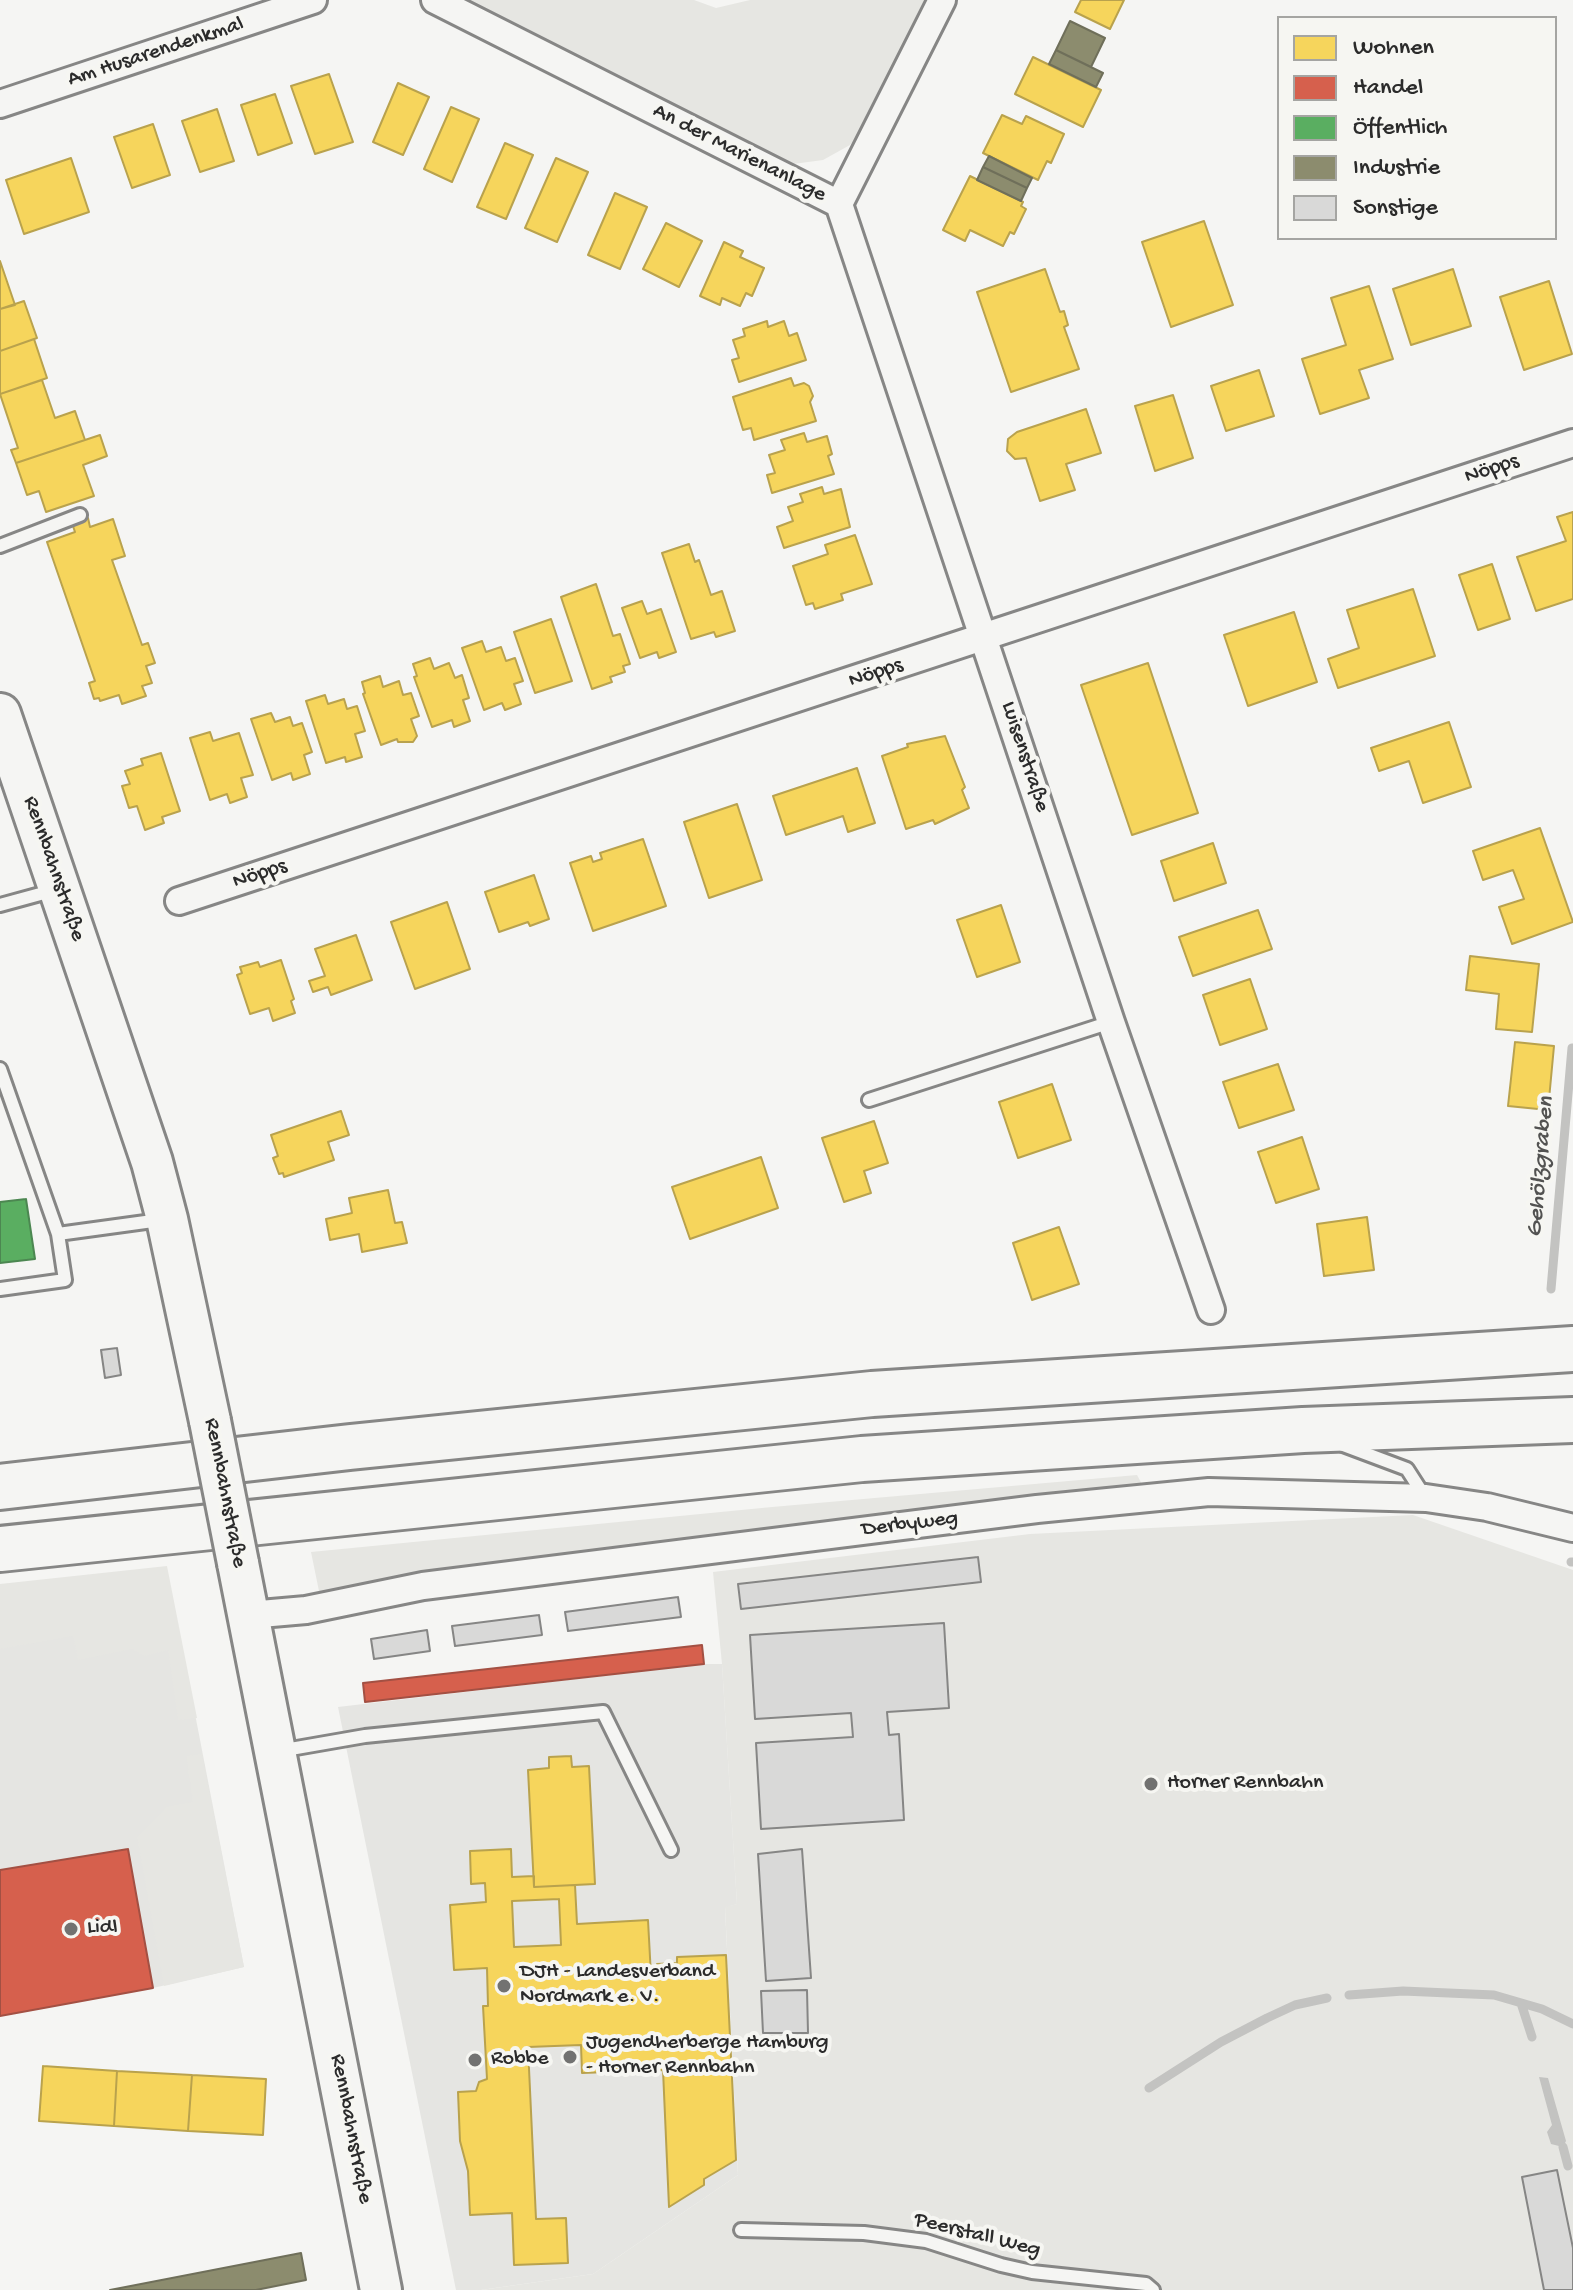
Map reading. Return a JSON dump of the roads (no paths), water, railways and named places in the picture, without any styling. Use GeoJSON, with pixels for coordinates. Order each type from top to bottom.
{"type":"FeatureCollection","features":[{"type":"Feature","properties":{"kind":"highway"},"geometry":{"type":"LineString","coordinates":[[0,1487],[350,1447],[872,1394],[1573,1349]]}},
{"type":"Feature","properties":{"kind":"highway"},"geometry":{"type":"LineString","coordinates":[[0,1549],[862,1459],[1303,1430],[1573,1420]]}},
{"type":"Feature","properties":{"kind":"main road","name":"Rennbahnstraße"},"geometry":{"type":"LineString","coordinates":[[0,714],[152,1162],[167,1219],[249,1615],[381,2290]]}},
{"type":"Feature","properties":{"kind":"street","name":"Am Husarendenkmal"},"geometry":{"type":"LineString","coordinates":[[0,104],[264,8],[313,0]]}},
{"type":"Feature","properties":{"kind":"street","name":"An der Marienanlage"},"geometry":{"type":"LineString","coordinates":[[435,0],[839,204],[942,0]]}},
{"type":"Feature","properties":{"kind":"street","name":"Luisenstraße"},"geometry":{"type":"LineString","coordinates":[[839,204],[1111,1022],[1211,1310]]}},
{"type":"Feature","properties":{"kind":"street","name":"Nöpps"},"geometry":{"type":"LineString","coordinates":[[179,901],[985,639],[1573,443]]}},
{"type":"Feature","properties":{"kind":"street","name":"Derbyweg"},"geometry":{"type":"LineString","coordinates":[[249,1615],[306,1610],[423,1586],[1068,1506],[1209,1492],[1426,1498],[1487,1507],[1573,1528]]}},
{"type":"Feature","properties":{"kind":"lane"},"geometry":{"type":"LineString","coordinates":[[0,546],[80,515]]}},
{"type":"Feature","properties":{"kind":"lane"},"geometry":{"type":"LineString","coordinates":[[0,905],[58,889]]}},
{"type":"Feature","properties":{"kind":"lane"},"geometry":{"type":"LineString","coordinates":[[869,1100],[1111,1022]]}},
{"type":"Feature","properties":{"kind":"lane"},"geometry":{"type":"LineString","coordinates":[[0,1069],[58,1234],[65,1280],[0,1289]]}},
{"type":"Feature","properties":{"kind":"lane"},"geometry":{"type":"LineString","coordinates":[[58,1234],[167,1219]]}},
{"type":"Feature","properties":{"kind":"lane"},"geometry":{"type":"LineString","coordinates":[[1303,1430],[1407,1469],[1426,1498]]}},
{"type":"Feature","properties":{"kind":"lane"},"geometry":{"type":"LineString","coordinates":[[275,1751],[365,1736],[603,1712],[671,1850]]}},
{"type":"Feature","properties":{"kind":"lane","name":"Peerstall Weg"},"geometry":{"type":"LineString","coordinates":[[741,2230],[864,2233],[926,2241],[1032,2272],[1146,2284],[1153,2290]]}},
{"type":"Feature","properties":{"kind":"waterway","name":"Gehölzgraben"},"geometry":{"type":"LineString","coordinates":[[1551,1289],[1572,1048]]}},
{"type":"Feature","properties":{"kind":"waterway"},"geometry":{"type":"LineString","coordinates":[[1349,1995],[1403,1991],[1494,1995],[1542,2009],[1573,2024]]}},
{"type":"Feature","properties":{"kind":"waterway"},"geometry":{"type":"LineString","coordinates":[[1149,2088],[1221,2042],[1267,2018],[1295,2005],[1327,1998]]}},
{"type":"Feature","properties":{"kind":"waterway"},"geometry":{"type":"LineString","coordinates":[[1521,2003],[1532,2037]]}},
{"type":"Feature","properties":{"kind":"waterway"},"geometry":{"type":"LineString","coordinates":[[1563,2147],[1568,2166]]}},
{"type":"Feature","properties":{"kind":"place","name":"Horner Rennbahn"},"geometry":{"type":"Point","coordinates":[1151,1784]}},
{"type":"Feature","properties":{"kind":"place","name":"Lidl"},"geometry":{"type":"Point","coordinates":[71,1929]}},
{"type":"Feature","properties":{"kind":"place","name":"DJH - Landesverband Nordmark e. V."},"geometry":{"type":"Point","coordinates":[504,1986]}},
{"type":"Feature","properties":{"kind":"place","name":"Jugendherberge Hamburg - Horner Rennbahn"},"geometry":{"type":"Point","coordinates":[570,2057]}},
{"type":"Feature","properties":{"kind":"place","name":"Robbe"},"geometry":{"type":"Point","coordinates":[475,2060]}}]}
